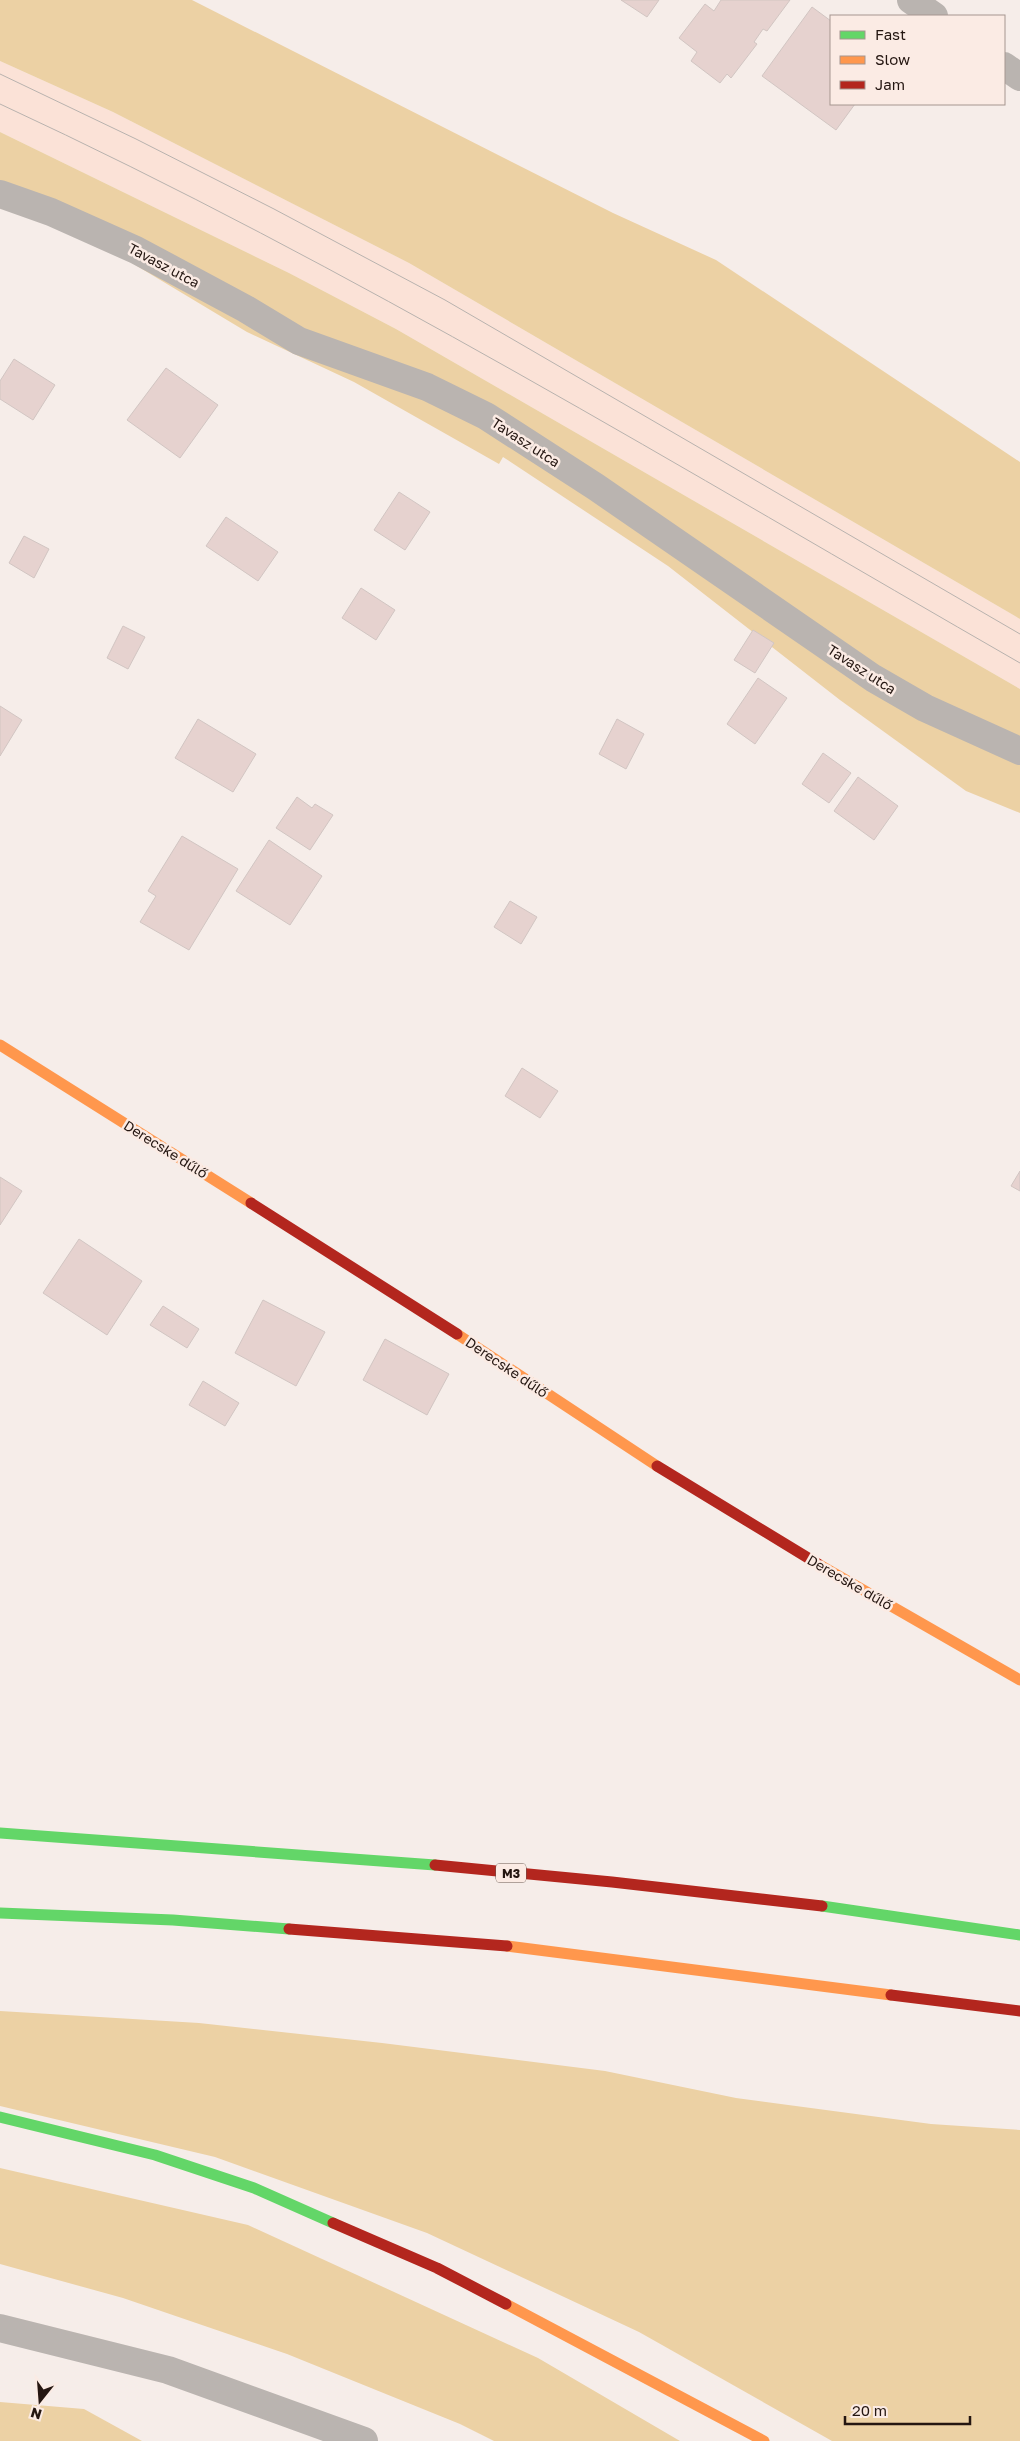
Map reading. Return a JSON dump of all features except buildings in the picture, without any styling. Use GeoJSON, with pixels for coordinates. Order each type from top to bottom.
{"type":"FeatureCollection","features":[{"type":"Feature","properties":{"kind":"main road","name":"Derecske dűlő"},"geometry":{"type":"LineString","coordinates":[[0,1045],[480,1348],[650,1462],[857,1587],[1020,1680]]}},
{"type":"Feature","properties":{"kind":"main road","name":"M3"},"geometry":{"type":"LineString","coordinates":[[0,1833],[245,1849],[578,1878],[817,1906],[1020,1935]]}},
{"type":"Feature","properties":{"kind":"main road"},"geometry":{"type":"LineString","coordinates":[[0,1913],[173,1920],[486,1943],[1020,2011]]}},
{"type":"Feature","properties":{"kind":"main road"},"geometry":{"type":"LineString","coordinates":[[0,2117],[155,2155],[254,2188],[437,2268],[764,2441]]}},
{"type":"Feature","properties":{"kind":"street"},"geometry":{"type":"LineString","coordinates":[[911,0],[933,15]]}},
{"type":"Feature","properties":{"kind":"street"},"geometry":{"type":"LineString","coordinates":[[1005,67],[1020,77]]}},
{"type":"Feature","properties":{"kind":"street","name":"Tavasz utca"},"geometry":{"type":"LineString","coordinates":[[0,194],[51,212],[136,250],[246,309],[299,341],[427,387],[486,416],[596,487],[873,678],[925,708],[1020,751]]}},
{"type":"Feature","properties":{"kind":"street"},"geometry":{"type":"LineString","coordinates":[[0,2328],[168,2370],[364,2441]]}},
{"type":"Feature","properties":{"kind":"shaded area"},"geometry":{"type":"Polygon","coordinates":[[[0,0],[192,0],[613,213],[716,260],[1020,462],[1020,619],[409,263],[113,112],[0,61],[0,0]]]}},
{"type":"Feature","properties":{"kind":"shaded area"},"geometry":{"type":"Polygon","coordinates":[[[0,61],[113,112],[409,263],[1020,619],[1020,689],[396,329],[289,273],[0,132],[0,61]]]}},
{"type":"Feature","properties":{"kind":"shaded area"},"geometry":{"type":"Polygon","coordinates":[[[0,132],[289,273],[396,329],[1020,689],[1020,813],[966,791],[840,700],[668,566],[503,457],[499,464],[354,382],[247,332],[72,227],[0,188],[0,132]]]}},
{"type":"Feature","properties":{"kind":"shaded area"},"geometry":{"type":"Polygon","coordinates":[[[0,2011],[199,2023],[382,2043],[605,2071],[736,2098],[931,2124],[1020,2130],[1020,2441],[832,2441],[639,2332],[427,2233],[215,2157],[0,2106],[0,2011]]]}},
{"type":"Feature","properties":{"kind":"shaded area"},"geometry":{"type":"Polygon","coordinates":[[[0,2168],[248,2225],[538,2358],[680,2441],[494,2441],[460,2424],[287,2354],[123,2298],[0,2264],[0,2168]]]}},
{"type":"Feature","properties":{"kind":"shaded area"},"geometry":{"type":"Polygon","coordinates":[[[0,2402],[84,2409],[142,2441],[0,2441],[0,2402]]]}},
{"type":"Feature","properties":{"kind":"tram line"},"geometry":{"type":"LineString","coordinates":[[0,74],[136,139],[274,209],[445,300],[1020,634]]}},
{"type":"Feature","properties":{"kind":"tram line"},"geometry":{"type":"LineString","coordinates":[[0,104],[131,167],[261,233],[389,302],[642,444],[1020,663]]}},
{"type":"Feature","properties":{"kind":"traffic: fast"},"geometry":{"type":"LineString","coordinates":[[0,1833],[435,1865]]}},
{"type":"Feature","properties":{"kind":"traffic: fast"},"geometry":{"type":"LineString","coordinates":[[822,1906],[1020,1935]]}},
{"type":"Feature","properties":{"kind":"traffic: fast"},"geometry":{"type":"LineString","coordinates":[[0,1913],[173,1920],[289,1929]]}},
{"type":"Feature","properties":{"kind":"traffic: fast"},"geometry":{"type":"LineString","coordinates":[[0,2117],[155,2155],[254,2188],[333,2223]]}},
{"type":"Feature","properties":{"kind":"traffic: slow"},"geometry":{"type":"LineString","coordinates":[[0,1045],[251,1203]]}},
{"type":"Feature","properties":{"kind":"traffic: slow"},"geometry":{"type":"LineString","coordinates":[[457,1334],[657,1466]]}},
{"type":"Feature","properties":{"kind":"traffic: slow"},"geometry":{"type":"LineString","coordinates":[[818,1564],[1020,1680]]}},
{"type":"Feature","properties":{"kind":"traffic: slow"},"geometry":{"type":"LineString","coordinates":[[507,1946],[891,1995]]}},
{"type":"Feature","properties":{"kind":"traffic: slow"},"geometry":{"type":"LineString","coordinates":[[506,2304],[764,2441]]}},
{"type":"Feature","properties":{"kind":"traffic: jam"},"geometry":{"type":"LineString","coordinates":[[251,1203],[457,1334]]}},
{"type":"Feature","properties":{"kind":"traffic: jam"},"geometry":{"type":"LineString","coordinates":[[657,1466],[818,1564]]}},
{"type":"Feature","properties":{"kind":"traffic: jam"},"geometry":{"type":"LineString","coordinates":[[435,1865],[612,1882],[822,1906]]}},
{"type":"Feature","properties":{"kind":"traffic: jam"},"geometry":{"type":"LineString","coordinates":[[289,1929],[507,1946]]}},
{"type":"Feature","properties":{"kind":"traffic: jam"},"geometry":{"type":"LineString","coordinates":[[891,1995],[1020,2011]]}},
{"type":"Feature","properties":{"kind":"traffic: jam"},"geometry":{"type":"LineString","coordinates":[[333,2223],[437,2268],[506,2304]]}}]}
